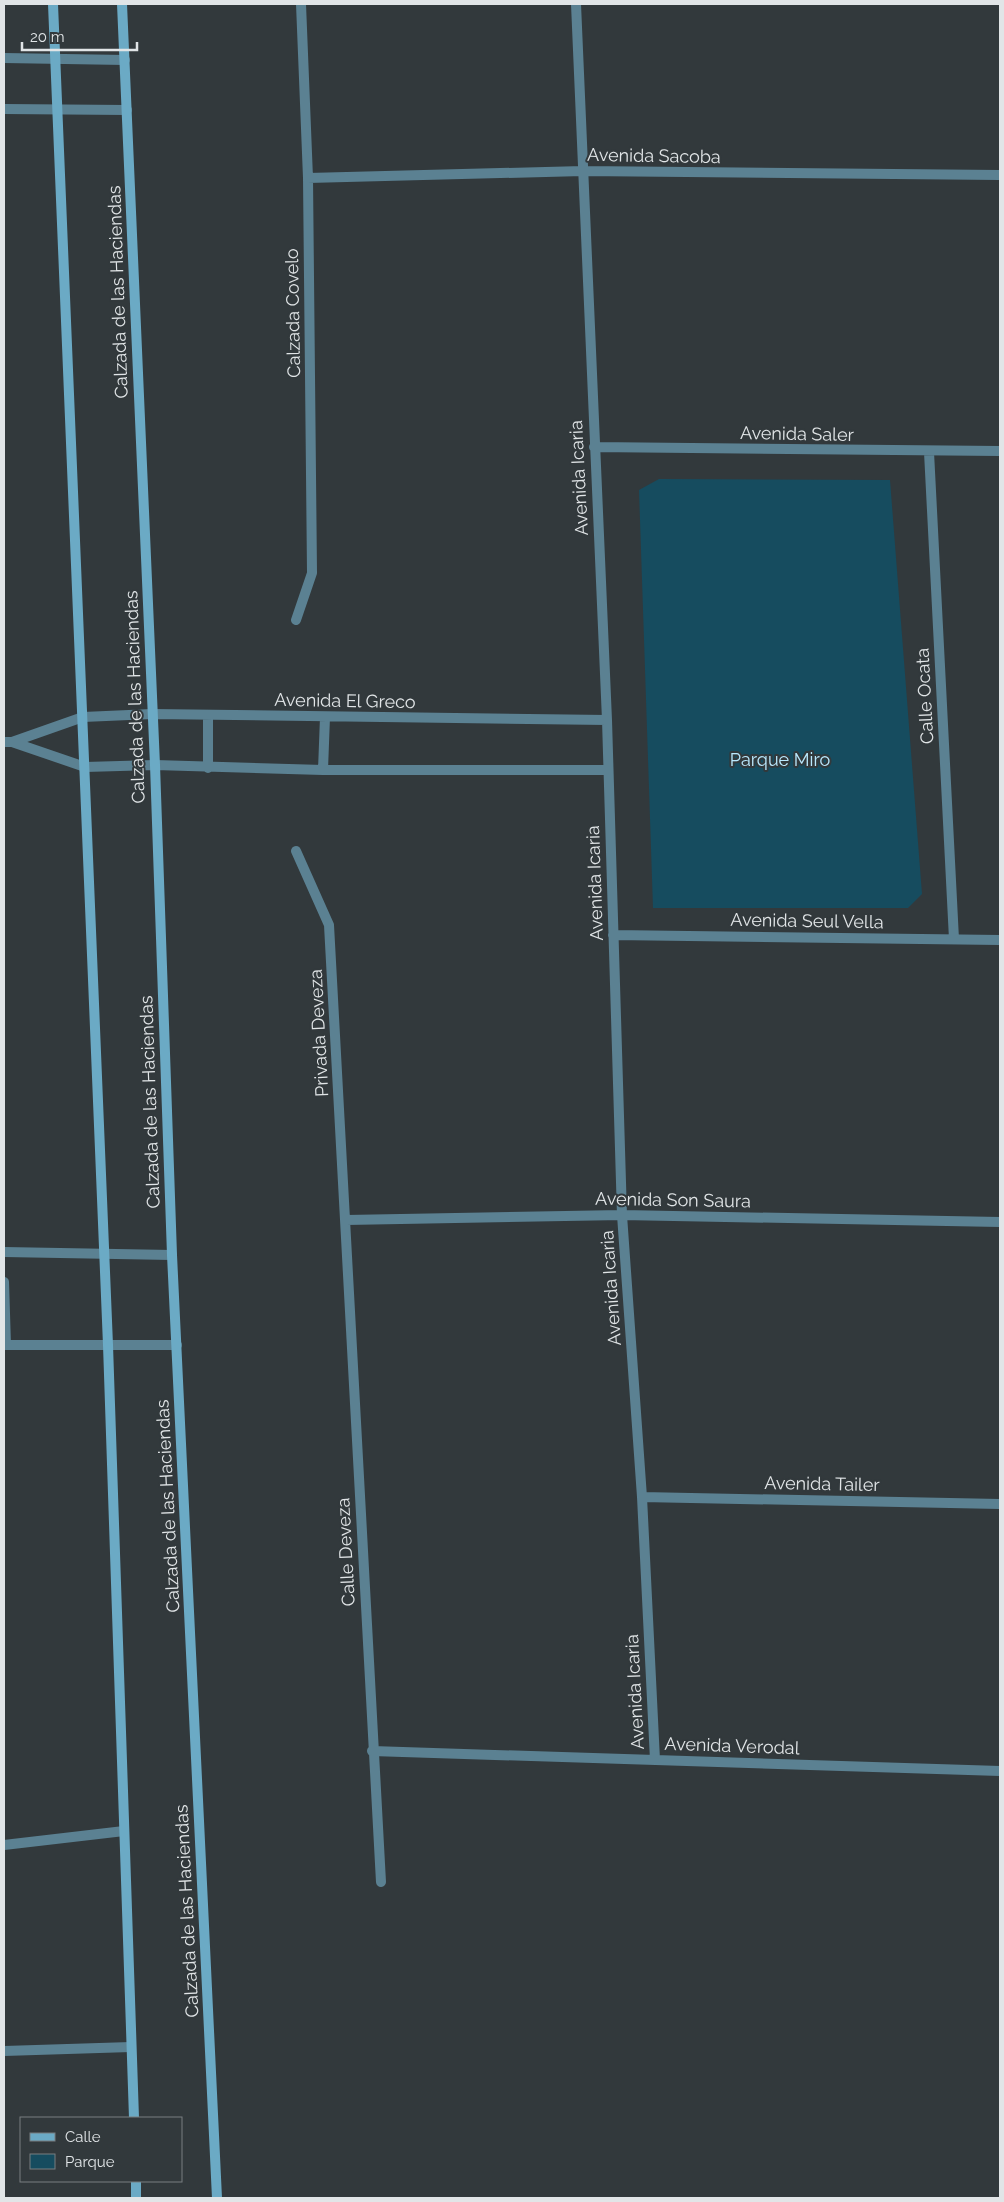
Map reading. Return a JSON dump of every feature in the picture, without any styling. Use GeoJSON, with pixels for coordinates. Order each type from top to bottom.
{"type":"FeatureCollection","features":[{"type":"Feature","properties":{"kind":"main road"},"geometry":{"type":"LineString","coordinates":[[53,4],[59,109],[108,1345],[134,2117]]}},
{"type":"Feature","properties":{"kind":"main road","name":"Calzada de las Haciendas"},"geometry":{"type":"LineString","coordinates":[[122,4],[152,714],[172,1255],[217,2198]]}},
{"type":"Feature","properties":{"kind":"main road"},"geometry":{"type":"LineString","coordinates":[[136,2182],[136,2198]]}},
{"type":"Feature","properties":{"kind":"street","name":"Calzada Covelo"},"geometry":{"type":"LineString","coordinates":[[296,620],[312,573],[308,178],[301,4]]}},
{"type":"Feature","properties":{"kind":"street","name":"Avenida Icaria"},"geometry":{"type":"LineString","coordinates":[[576,4],[607,720],[622,1215],[642,1497],[655,1760]]}},
{"type":"Feature","properties":{"kind":"street"},"geometry":{"type":"LineString","coordinates":[[4,58],[125,60]]}},
{"type":"Feature","properties":{"kind":"street"},"geometry":{"type":"LineString","coordinates":[[4,109],[127,110]]}},
{"type":"Feature","properties":{"kind":"street","name":"Avenida Sacoba"},"geometry":{"type":"LineString","coordinates":[[308,178],[583,171],[1000,175]]}},
{"type":"Feature","properties":{"kind":"street","name":"Avenida Saler"},"geometry":{"type":"LineString","coordinates":[[594,447],[928,452],[1000,451]]}},
{"type":"Feature","properties":{"kind":"street","name":"Calle Ocata"},"geometry":{"type":"LineString","coordinates":[[928,452],[954,939]]}},
{"type":"Feature","properties":{"kind":"street","name":"Avenida El Greco"},"geometry":{"type":"LineString","coordinates":[[8,742],[83,717],[152,714],[607,720]]}},
{"type":"Feature","properties":{"kind":"street"},"geometry":{"type":"LineString","coordinates":[[208,716],[208,768]]}},
{"type":"Feature","properties":{"kind":"street"},"geometry":{"type":"LineString","coordinates":[[323,770],[325,717]]}},
{"type":"Feature","properties":{"kind":"street"},"geometry":{"type":"LineString","coordinates":[[8,742],[85,767],[154,765],[323,770],[608,770]]}},
{"type":"Feature","properties":{"kind":"street","name":"Privada Deveza"},"geometry":{"type":"LineString","coordinates":[[296,851],[329,924],[346,1220]]}},
{"type":"Feature","properties":{"kind":"street","name":"Avenida Seul Vella"},"geometry":{"type":"LineString","coordinates":[[613,935],[1000,940]]}},
{"type":"Feature","properties":{"kind":"street","name":"Avenida Son Saura"},"geometry":{"type":"LineString","coordinates":[[346,1220],[622,1215],[1000,1222]]}},
{"type":"Feature","properties":{"kind":"street","name":"Calle Deveza"},"geometry":{"type":"LineString","coordinates":[[346,1220],[372,1751],[381,1882]]}},
{"type":"Feature","properties":{"kind":"street"},"geometry":{"type":"LineString","coordinates":[[4,1252],[172,1255]]}},
{"type":"Feature","properties":{"kind":"street"},"geometry":{"type":"LineString","coordinates":[[4,1282],[5,1345],[177,1344]]}},
{"type":"Feature","properties":{"kind":"street","name":"Avenida Tailer"},"geometry":{"type":"LineString","coordinates":[[642,1497],[1000,1504]]}},
{"type":"Feature","properties":{"kind":"street","name":"Avenida Verodal"},"geometry":{"type":"LineString","coordinates":[[372,1751],[1000,1771]]}},
{"type":"Feature","properties":{"kind":"street"},"geometry":{"type":"LineString","coordinates":[[4,1845],[124,1831]]}},
{"type":"Feature","properties":{"kind":"street"},"geometry":{"type":"LineString","coordinates":[[4,2051],[131,2047]]}},
{"type":"Feature","properties":{"kind":"green space","name":"Parque Miro"},"geometry":{"type":"Polygon","coordinates":[[[659,479],[890,480],[922,894],[908,908],[653,908],[639,490],[659,479]]]}}]}
